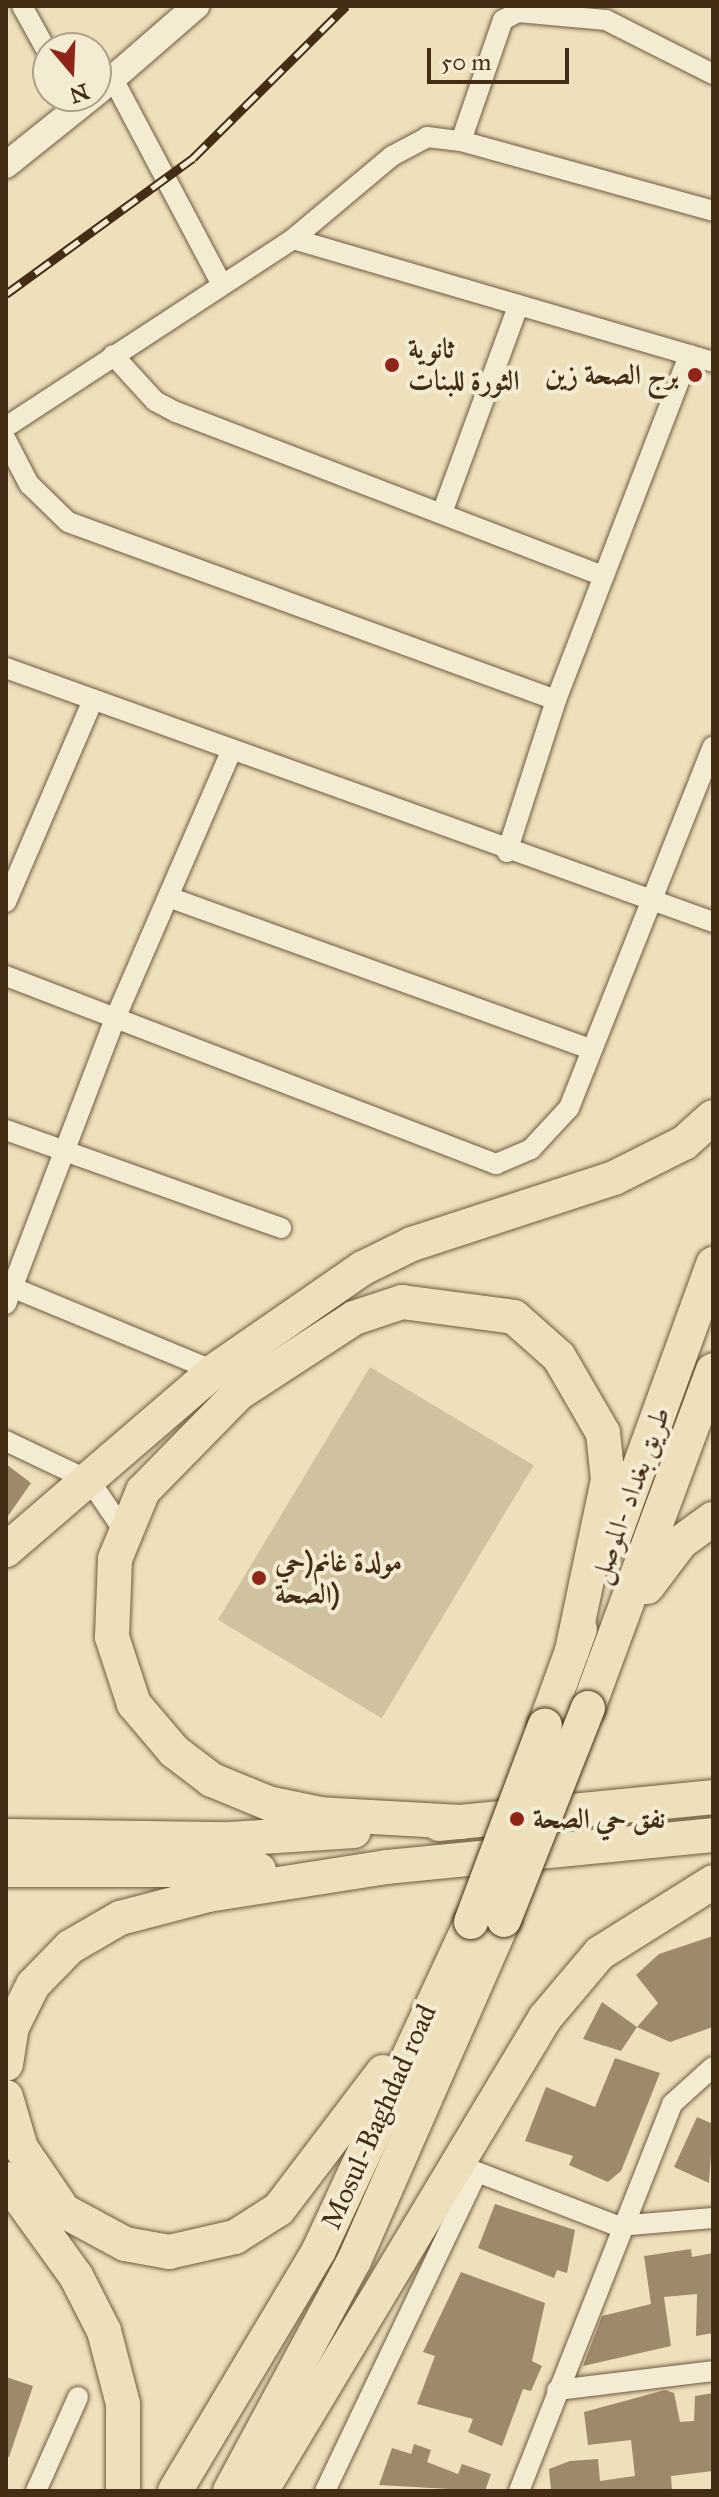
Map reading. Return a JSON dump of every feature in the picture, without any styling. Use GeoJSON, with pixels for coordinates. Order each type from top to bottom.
{"type":"FeatureCollection","features":[{"type":"Feature","properties":{"kind":"highway"},"geometry":{"type":"LineString","coordinates":[[6,1550],[90,1481],[214,1371],[363,1268],[412,1244],[614,1178],[684,1143],[713,1117]]}},
{"type":"Feature","properties":{"kind":"highway","name":"طريق بغداد -الموصل"},"geometry":{"type":"LineString","coordinates":[[545,1725],[713,1264]]}},
{"type":"Feature","properties":{"kind":"highway"},"geometry":{"type":"LineString","coordinates":[[461,1822],[320,1814],[268,1803],[212,1780],[174,1751],[134,1704],[120,1673],[112,1637],[115,1559],[143,1491],[239,1393],[354,1318],[402,1302],[514,1317],[559,1357],[603,1433],[608,1480],[572,1651]]}},
{"type":"Feature","properties":{"kind":"highway"},"geometry":{"type":"LineString","coordinates":[[230,2491],[354,2261],[487,1921],[588,1708],[624,1620],[713,1370]]}},
{"type":"Feature","properties":{"kind":"highway"},"geometry":{"type":"LineString","coordinates":[[624,1620],[681,1542],[713,1519]]}},
{"type":"Feature","properties":{"kind":"highway","name":"Mosul-Baghdad road"},"geometry":{"type":"LineString","coordinates":[[175,2491],[319,2250],[423,2016],[487,1921],[545,1725]]}},
{"type":"Feature","properties":{"kind":"highway"},"geometry":{"type":"LineString","coordinates":[[6,1836],[231,1839],[461,1822],[673,1801],[713,1794]]}},
{"type":"Feature","properties":{"kind":"highway"},"geometry":{"type":"LineString","coordinates":[[6,2064],[12,2027],[33,1985],[91,1931],[208,1895],[387,1867],[713,1835]]}},
{"type":"Feature","properties":{"kind":"highway"},"geometry":{"type":"LineString","coordinates":[[6,1870],[387,1867]]}},
{"type":"Feature","properties":{"kind":"highway"},"geometry":{"type":"LineString","coordinates":[[261,2491],[545,2018],[600,1953],[713,1882]]}},
{"type":"Feature","properties":{"kind":"highway"},"geometry":{"type":"LineString","coordinates":[[6,2097],[21,2148],[64,2211],[125,2244],[193,2250],[235,2237],[279,2209],[423,2016]]}},
{"type":"Feature","properties":{"kind":"highway"},"geometry":{"type":"LineString","coordinates":[[6,2179],[76,2276],[104,2331],[123,2404],[123,2491]]}},
{"type":"Feature","properties":{"kind":"street"},"geometry":{"type":"LineString","coordinates":[[22,6],[36,32]]}},
{"type":"Feature","properties":{"kind":"street"},"geometry":{"type":"LineString","coordinates":[[112,76],[196,6]]}},
{"type":"Feature","properties":{"kind":"street"},"geometry":{"type":"LineString","coordinates":[[461,141],[503,20],[518,12],[606,20],[713,74]]}},
{"type":"Feature","properties":{"kind":"street"},"geometry":{"type":"LineString","coordinates":[[6,165],[69,112]]}},
{"type":"Feature","properties":{"kind":"street"},"geometry":{"type":"LineString","coordinates":[[103,112],[220,281]]}},
{"type":"Feature","properties":{"kind":"street"},"geometry":{"type":"LineString","coordinates":[[6,427],[220,281],[293,239],[392,156],[427,137],[461,141],[713,211]]}},
{"type":"Feature","properties":{"kind":"street"},"geometry":{"type":"LineString","coordinates":[[293,239],[713,362]]}},
{"type":"Feature","properties":{"kind":"street"},"geometry":{"type":"LineString","coordinates":[[442,513],[518,306]]}},
{"type":"Feature","properties":{"kind":"street"},"geometry":{"type":"LineString","coordinates":[[113,355],[176,412],[604,576]]}},
{"type":"Feature","properties":{"kind":"street"},"geometry":{"type":"LineString","coordinates":[[507,852],[556,700],[689,355]]}},
{"type":"Feature","properties":{"kind":"street"},"geometry":{"type":"LineString","coordinates":[[6,440],[29,484],[68,522],[556,700]]}},
{"type":"Feature","properties":{"kind":"street"},"geometry":{"type":"LineString","coordinates":[[6,668],[507,852],[713,922]]}},
{"type":"Feature","properties":{"kind":"street"},"geometry":{"type":"LineString","coordinates":[[6,902],[92,702]]}},
{"type":"Feature","properties":{"kind":"street"},"geometry":{"type":"LineString","coordinates":[[6,976],[117,1014],[496,1164],[531,1149],[569,1108],[591,1049],[656,903],[713,747]]}},
{"type":"Feature","properties":{"kind":"street"},"geometry":{"type":"LineString","coordinates":[[214,1371],[10,1296],[117,1014],[171,898],[231,752]]}},
{"type":"Feature","properties":{"kind":"street"},"geometry":{"type":"LineString","coordinates":[[171,898],[591,1049]]}},
{"type":"Feature","properties":{"kind":"street"},"geometry":{"type":"LineString","coordinates":[[6,1130],[281,1228]]}},
{"type":"Feature","properties":{"kind":"street"},"geometry":{"type":"LineString","coordinates":[[6,1441],[90,1481],[124,1531]]}},
{"type":"Feature","properties":{"kind":"street"},"geometry":{"type":"LineString","coordinates":[[519,2491],[618,2226],[672,2104],[713,2067]]}},
{"type":"Feature","properties":{"kind":"street"},"geometry":{"type":"LineString","coordinates":[[325,2491],[477,2172],[618,2226],[713,2218]]}},
{"type":"Feature","properties":{"kind":"street"},"geometry":{"type":"LineString","coordinates":[[557,2390],[713,2371]]}},
{"type":"Feature","properties":{"kind":"street"},"geometry":{"type":"LineString","coordinates":[[36,2491],[78,2397]]}},
{"type":"Feature","properties":{"kind":"shaded area"},"geometry":{"type":"Polygon","coordinates":[[[370,1367],[534,1465],[382,1718],[218,1620],[370,1367]]]}},
{"type":"Feature","properties":{"kind":"building"},"geometry":{"type":"Polygon","coordinates":[[[6,1464],[31,1483],[6,1519],[6,1464]]]}},
{"type":"Feature","properties":{"kind":"building"},"geometry":{"type":"Polygon","coordinates":[[[713,1936],[713,2027],[670,2042],[637,2027],[658,2003],[636,1975],[659,1954],[713,1936]]]}},
{"type":"Feature","properties":{"kind":"building"},"geometry":{"type":"Polygon","coordinates":[[[602,2002],[637,2027],[621,2051],[583,2039],[602,2002]]]}},
{"type":"Feature","properties":{"kind":"building"},"geometry":{"type":"Polygon","coordinates":[[[615,2058],[660,2073],[621,2171],[608,2182],[569,2165],[573,2156],[525,2141],[546,2087],[595,2107],[615,2058]]]}},
{"type":"Feature","properties":{"kind":"building"},"geometry":{"type":"Polygon","coordinates":[[[697,2117],[713,2124],[709,2183],[674,2167],[697,2117]]]}},
{"type":"Feature","properties":{"kind":"building"},"geometry":{"type":"Polygon","coordinates":[[[495,2204],[575,2230],[567,2273],[557,2270],[554,2278],[478,2248],[495,2204]]]}},
{"type":"Feature","properties":{"kind":"building"},"geometry":{"type":"Polygon","coordinates":[[[691,2249],[692,2257],[713,2253],[713,2333],[696,2336],[697,2294],[664,2297],[671,2346],[583,2366],[602,2316],[651,2304],[644,2256],[691,2249]]]}},
{"type":"Feature","properties":{"kind":"building"},"geometry":{"type":"Polygon","coordinates":[[[461,2272],[545,2303],[532,2361],[542,2366],[531,2391],[523,2389],[502,2446],[468,2432],[473,2419],[417,2404],[435,2356],[423,2352],[461,2272]]]}},
{"type":"Feature","properties":{"kind":"building"},"geometry":{"type":"Polygon","coordinates":[[[6,2377],[33,2386],[9,2457],[6,2457],[6,2377]]]}},
{"type":"Feature","properties":{"kind":"building"},"geometry":{"type":"Polygon","coordinates":[[[665,2390],[674,2393],[680,2422],[694,2421],[695,2396],[713,2393],[713,2471],[671,2476],[672,2491],[551,2491],[549,2469],[570,2461],[598,2459],[600,2481],[635,2476],[631,2440],[588,2445],[584,2412],[665,2390]]]}},
{"type":"Feature","properties":{"kind":"building"},"geometry":{"type":"Polygon","coordinates":[[[414,2444],[431,2450],[427,2462],[458,2474],[462,2464],[491,2474],[485,2491],[379,2485],[392,2448],[411,2454],[414,2444]]]}},
{"type":"Feature","properties":{"kind":"railway"},"geometry":{"type":"LineString","coordinates":[[6,294],[193,158],[346,6]]}},
{"type":"Feature","properties":{"kind":"place","name":"ثانوية الثورة للبنات"},"geometry":{"type":"Point","coordinates":[392,365]}},
{"type":"Feature","properties":{"kind":"place","name":"برج الصحة زين"},"geometry":{"type":"Point","coordinates":[695,375]}},
{"type":"Feature","properties":{"kind":"place","name":"مولدة غانم(حي الصحة)"},"geometry":{"type":"Point","coordinates":[259,1578]}},
{"type":"Feature","properties":{"kind":"place","name":"نفق حي الصحة"},"geometry":{"type":"Point","coordinates":[517,1819]}}]}
